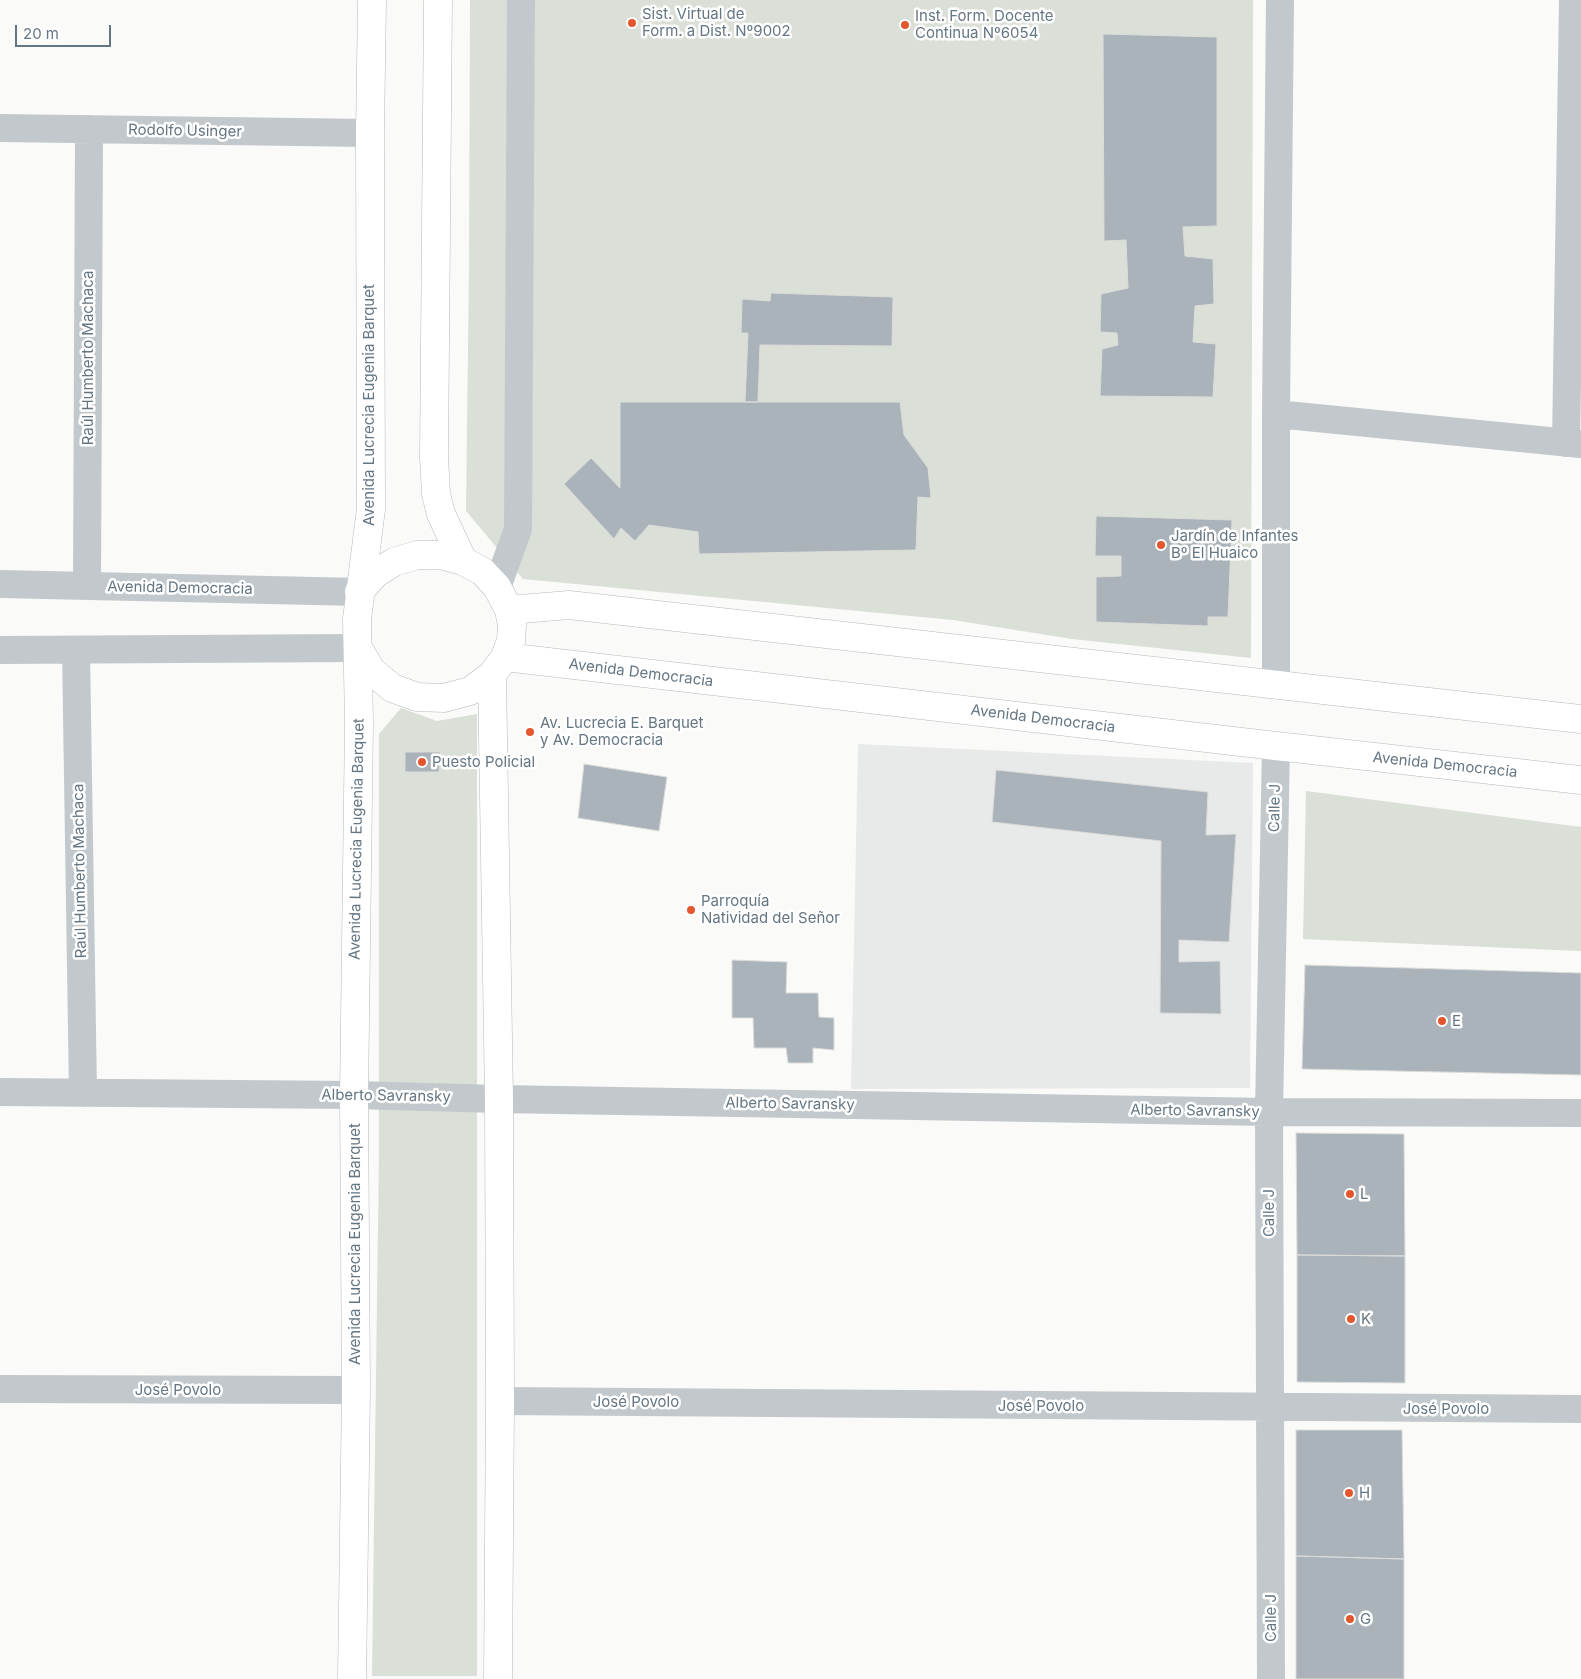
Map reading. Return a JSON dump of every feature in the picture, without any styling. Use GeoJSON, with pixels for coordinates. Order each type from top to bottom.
{"type":"FeatureCollection","features":[{"type":"Feature","properties":{"kind":"main road","name":"Avenida Lucrecia Eugenia Barquet"},"geometry":{"type":"LineString","coordinates":[[352,1679],[356,1390],[354,1095],[359,723],[357,619],[359,592],[368,540],[370,509],[372,0]]}},
{"type":"Feature","properties":{"kind":"main road"},"geometry":{"type":"LineString","coordinates":[[438,0],[434,457],[436,494],[442,514],[463,561]]}},
{"type":"Feature","properties":{"kind":"main road"},"geometry":{"type":"LineString","coordinates":[[358,648],[372,671],[392,688],[417,697],[444,698],[470,691],[498,666],[511,641],[512,625],[503,598],[482,571],[463,561],[440,555],[417,555],[394,562],[375,574],[359,592]]}},
{"type":"Feature","properties":{"kind":"main road"},"geometry":{"type":"LineString","coordinates":[[503,598],[1581,719]]}},
{"type":"Feature","properties":{"kind":"main road"},"geometry":{"type":"LineString","coordinates":[[498,666],[500,1401],[498,1679]]}},
{"type":"Feature","properties":{"kind":"main road","name":"Avenida Democracia"},"geometry":{"type":"LineString","coordinates":[[498,666],[1276,746],[1581,780]]}},
{"type":"Feature","properties":{"kind":"street"},"geometry":{"type":"LineString","coordinates":[[503,598],[518,529],[521,0]]}},
{"type":"Feature","properties":{"kind":"street"},"geometry":{"type":"LineString","coordinates":[[1276,685],[1276,414],[1280,0]]}},
{"type":"Feature","properties":{"kind":"street"},"geometry":{"type":"LineString","coordinates":[[1276,414],[1573,443],[1573,0]]}},
{"type":"Feature","properties":{"kind":"street","name":"Rodolfo Usinger"},"geometry":{"type":"LineString","coordinates":[[0,128],[370,132]]}},
{"type":"Feature","properties":{"kind":"street","name":"Raúl Humberto Machaca"},"geometry":{"type":"LineString","coordinates":[[87,586],[89,130]]}},
{"type":"Feature","properties":{"kind":"street","name":"Avenida Democracia"},"geometry":{"type":"LineString","coordinates":[[0,584],[359,592]]}},
{"type":"Feature","properties":{"kind":"street"},"geometry":{"type":"LineString","coordinates":[[0,650],[358,648]]}},
{"type":"Feature","properties":{"kind":"street","name":"Raúl Humberto Machaca"},"geometry":{"type":"LineString","coordinates":[[76,650],[83,1093]]}},
{"type":"Feature","properties":{"kind":"street","name":"Calle J"},"geometry":{"type":"LineString","coordinates":[[1271,1679],[1269,1112],[1276,746]]}},
{"type":"Feature","properties":{"kind":"street","name":"Alberto Savransky"},"geometry":{"type":"LineString","coordinates":[[0,1092],[354,1095],[499,1100],[1269,1112],[1581,1113]]}},
{"type":"Feature","properties":{"kind":"street","name":"José Povolo"},"geometry":{"type":"LineString","coordinates":[[0,1389],[356,1390]]}},
{"type":"Feature","properties":{"kind":"street","name":"José Povolo"},"geometry":{"type":"LineString","coordinates":[[500,1401],[1581,1409]]}},
{"type":"Feature","properties":{"kind":"shaded area"},"geometry":{"type":"Polygon","coordinates":[[[470,0],[1253,0],[1251,658],[1072,639],[953,620],[523,579],[466,511],[470,0]]]}},
{"type":"Feature","properties":{"kind":"shaded area"},"geometry":{"type":"Polygon","coordinates":[[[401,708],[437,721],[477,714],[477,1676],[372,1676],[379,1152],[379,734],[401,708]]]}},
{"type":"Feature","properties":{"kind":"shaded area"},"geometry":{"type":"Polygon","coordinates":[[[858,744],[1253,763],[1250,1088],[851,1089],[858,744]]]}},
{"type":"Feature","properties":{"kind":"shaded area"},"geometry":{"type":"Polygon","coordinates":[[[1306,791],[1581,827],[1581,951],[1303,939],[1306,791]]]}},
{"type":"Feature","properties":{"kind":"building"},"geometry":{"type":"Polygon","coordinates":[[[1103,34],[1217,37],[1217,226],[1183,227],[1185,256],[1213,259],[1214,304],[1195,306],[1193,342],[1216,344],[1213,397],[1100,396],[1102,349],[1118,345],[1117,333],[1100,332],[1101,294],[1128,288],[1126,240],[1104,241],[1103,34]]]}},
{"type":"Feature","properties":{"kind":"building"},"geometry":{"type":"Polygon","coordinates":[[[771,293],[893,297],[892,346],[760,345],[758,402],[745,402],[748,333],[741,333],[742,299],[770,301],[771,293]]]}},
{"type":"Feature","properties":{"kind":"building"},"geometry":{"type":"Polygon","coordinates":[[[620,402],[900,402],[904,435],[928,468],[931,498],[918,497],[916,550],[699,554],[698,532],[649,525],[635,541],[621,528],[614,539],[564,484],[591,458],[620,488],[620,402]]]}},
{"type":"Feature","properties":{"kind":"building"},"geometry":{"type":"Polygon","coordinates":[[[1096,516],[1232,520],[1228,617],[1208,617],[1208,626],[1096,622],[1096,577],[1121,576],[1121,556],[1095,556],[1096,516]]]}},
{"type":"Feature","properties":{"kind":"building","name":"Puesto Policial"},"geometry":{"type":"Polygon","coordinates":[[[405,752],[440,752],[439,772],[405,772],[405,752]]]}},
{"type":"Feature","properties":{"kind":"building"},"geometry":{"type":"Polygon","coordinates":[[[584,764],[667,777],[659,831],[578,818],[584,764]]]}},
{"type":"Feature","properties":{"kind":"building"},"geometry":{"type":"Polygon","coordinates":[[[996,770],[1208,792],[1206,835],[1236,834],[1229,942],[1179,940],[1179,962],[1220,961],[1221,1014],[1160,1013],[1161,841],[992,822],[996,770]]]}},
{"type":"Feature","properties":{"kind":"building"},"geometry":{"type":"Polygon","coordinates":[[[732,960],[787,962],[786,993],[818,993],[819,1017],[834,1018],[834,1050],[813,1048],[813,1063],[788,1063],[786,1048],[754,1048],[753,1018],[732,1018],[732,960]]]}},
{"type":"Feature","properties":{"kind":"building","name":"E"},"geometry":{"type":"Polygon","coordinates":[[[1305,965],[1581,973],[1581,1075],[1302,1069],[1305,965]]]}},
{"type":"Feature","properties":{"kind":"building","name":"L"},"geometry":{"type":"Polygon","coordinates":[[[1296,1133],[1404,1134],[1405,1256],[1297,1255],[1296,1133]]]}},
{"type":"Feature","properties":{"kind":"building","name":"K"},"geometry":{"type":"Polygon","coordinates":[[[1297,1255],[1405,1256],[1405,1383],[1297,1382],[1297,1255]]]}},
{"type":"Feature","properties":{"kind":"building","name":"H"},"geometry":{"type":"Polygon","coordinates":[[[1296,1430],[1402,1430],[1404,1559],[1296,1556],[1296,1430]]]}},
{"type":"Feature","properties":{"kind":"building","name":"G"},"geometry":{"type":"Polygon","coordinates":[[[1296,1556],[1404,1559],[1404,1679],[1296,1679],[1296,1556]]]}},
{"type":"Feature","properties":{"kind":"place","name":"Sist. Virtual de Form. a Dist. Nº9002"},"geometry":{"type":"Point","coordinates":[632,23]}},
{"type":"Feature","properties":{"kind":"place","name":"Inst. Form. Docente Continua Nº6054"},"geometry":{"type":"Point","coordinates":[905,25]}},
{"type":"Feature","properties":{"kind":"place","name":"Jardín de Infantes Bº El Huaico"},"geometry":{"type":"Point","coordinates":[1161,545]}},
{"type":"Feature","properties":{"kind":"place","name":"Av. Lucrecia E. Barquet y Av. Democracia"},"geometry":{"type":"Point","coordinates":[530,732]}},
{"type":"Feature","properties":{"kind":"place","name":"Puesto Policial"},"geometry":{"type":"Point","coordinates":[422,762]}},
{"type":"Feature","properties":{"kind":"place","name":"Parroquía Natividad del Señor"},"geometry":{"type":"Point","coordinates":[691,910]}},
{"type":"Feature","properties":{"kind":"place","name":"E"},"geometry":{"type":"Point","coordinates":[1442,1021]}},
{"type":"Feature","properties":{"kind":"place","name":"L"},"geometry":{"type":"Point","coordinates":[1350,1194]}},
{"type":"Feature","properties":{"kind":"place","name":"K"},"geometry":{"type":"Point","coordinates":[1351,1319]}},
{"type":"Feature","properties":{"kind":"place","name":"H"},"geometry":{"type":"Point","coordinates":[1349,1493]}},
{"type":"Feature","properties":{"kind":"place","name":"G"},"geometry":{"type":"Point","coordinates":[1350,1619]}}]}
